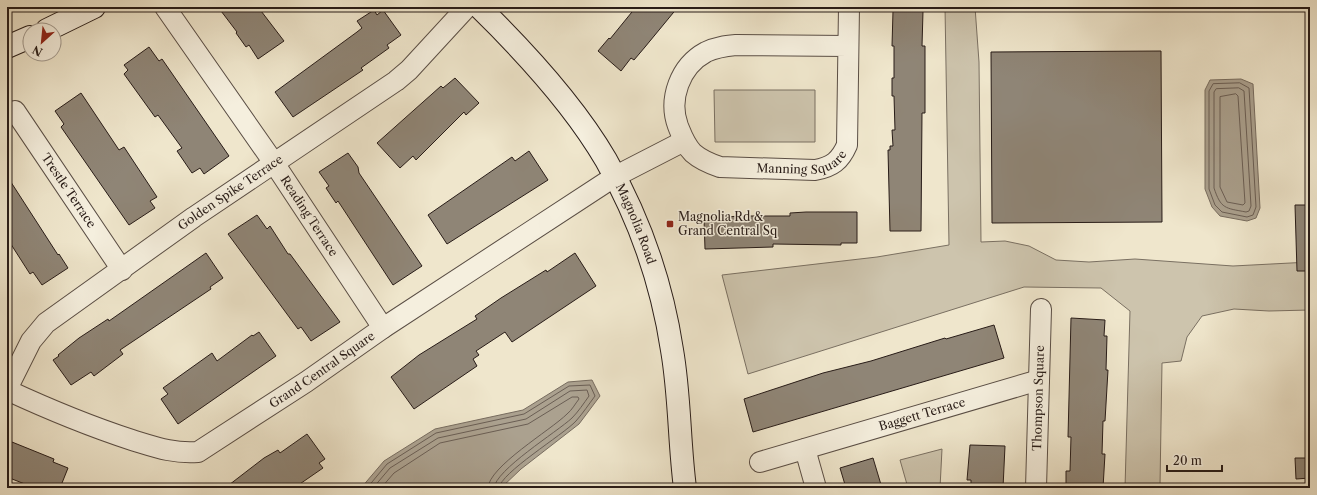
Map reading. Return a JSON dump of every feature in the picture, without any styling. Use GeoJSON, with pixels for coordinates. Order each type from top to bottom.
{"type":"FeatureCollection","features":[{"type":"Feature","properties":{"kind":"street"},"geometry":{"type":"LineString","coordinates":[[62,23],[94,7]]}},
{"type":"Feature","properties":{"kind":"street","name":"Reading Terrace"},"geometry":{"type":"LineString","coordinates":[[165,7],[274,163],[383,328]]}},
{"type":"Feature","properties":{"kind":"street","name":"Golden Spike Terrace"},"geometry":{"type":"LineString","coordinates":[[7,390],[31,341],[46,323],[194,217],[396,81],[409,70],[466,7]]}},
{"type":"Feature","properties":{"kind":"street","name":"Magnolia Road"},"geometry":{"type":"LineString","coordinates":[[479,7],[540,70],[585,129],[614,177],[639,229],[652,266],[664,311],[672,350],[678,399],[685,488]]}},
{"type":"Feature","properties":{"kind":"street","name":"Manning Square"},"geometry":{"type":"LineString","coordinates":[[848,7],[848,46],[847,145],[842,156],[827,168],[815,170],[720,167],[706,162],[694,153],[684,141],[675,117],[674,102],[677,87],[684,73],[694,61],[706,52],[721,47],[736,45],[848,46]]}},
{"type":"Feature","properties":{"kind":"street"},"geometry":{"type":"LineString","coordinates":[[7,47],[22,40]]}},
{"type":"Feature","properties":{"kind":"street","name":"Trestle Terrace"},"geometry":{"type":"LineString","coordinates":[[15,111],[122,270]]}},
{"type":"Feature","properties":{"kind":"street"},"geometry":{"type":"LineString","coordinates":[[614,177],[684,141]]}},
{"type":"Feature","properties":{"kind":"street","name":"Grand Central Square"},"geometry":{"type":"LineString","coordinates":[[7,390],[106,432],[169,451],[184,453],[198,452],[306,382],[383,328],[614,177]]}},
{"type":"Feature","properties":{"kind":"street","name":"Thompson Square"},"geometry":{"type":"LineString","coordinates":[[1036,488],[1041,309]]}},
{"type":"Feature","properties":{"kind":"street","name":"Baggett Terrace"},"geometry":{"type":"LineString","coordinates":[[760,462],[1039,380]]}},
{"type":"Feature","properties":{"kind":"street"},"geometry":{"type":"LineString","coordinates":[[805,449],[816,488]]}},
{"type":"Feature","properties":{"kind":"shaded area"},"geometry":{"type":"Polygon","coordinates":[[[945,7],[975,7],[979,62],[981,242],[1005,241],[1029,246],[1056,260],[1089,262],[1135,259],[1233,266],[1310,262],[1310,310],[1269,311],[1234,309],[1202,316],[1187,337],[1181,361],[1162,363],[1160,485],[1168,488],[1125,488],[1130,311],[1101,288],[1024,287],[748,374],[722,275],[877,257],[949,245],[945,7]]]}},
{"type":"Feature","properties":{"kind":"shaded area"},"geometry":{"type":"Polygon","coordinates":[[[714,90],[815,90],[815,142],[715,142],[714,90]]]}},
{"type":"Feature","properties":{"kind":"shaded area"},"geometry":{"type":"Polygon","coordinates":[[[942,449],[940,488],[908,488],[900,460],[942,449]]]}},
{"type":"Feature","properties":{"kind":"water"},"geometry":{"type":"Polygon","coordinates":[[[1241,79],[1253,84],[1260,208],[1256,218],[1247,221],[1220,216],[1212,207],[1205,189],[1205,90],[1210,80],[1241,79]]]}},
{"type":"Feature","properties":{"kind":"water"},"geometry":{"type":"Polygon","coordinates":[[[592,380],[600,396],[579,424],[521,469],[501,488],[361,488],[384,461],[435,429],[523,410],[568,382],[592,380]]]}},
{"type":"Feature","properties":{"kind":"building"},"geometry":{"type":"Polygon","coordinates":[[[218,7],[258,7],[284,41],[258,59],[249,45],[246,47],[236,33],[237,32],[218,7]]]}},
{"type":"Feature","properties":{"kind":"building"},"geometry":{"type":"Polygon","coordinates":[[[636,7],[678,7],[634,60],[631,58],[621,71],[598,51],[609,38],[610,39],[636,7]]]}},
{"type":"Feature","properties":{"kind":"building"},"geometry":{"type":"Polygon","coordinates":[[[374,10],[377,15],[383,10],[401,35],[387,45],[389,48],[361,68],[363,70],[293,117],[275,92],[362,28],[357,21],[374,10]]]}},
{"type":"Feature","properties":{"kind":"building"},"geometry":{"type":"Polygon","coordinates":[[[893,11],[923,11],[922,46],[925,46],[925,113],[922,113],[921,231],[890,231],[888,150],[890,150],[890,146],[893,146],[892,130],[895,130],[894,96],[892,96],[892,78],[894,78],[894,46],[892,46],[893,11]]]}},
{"type":"Feature","properties":{"kind":"building"},"geometry":{"type":"Polygon","coordinates":[[[149,47],[159,61],[162,59],[229,156],[204,174],[200,168],[192,173],[177,151],[182,148],[158,115],[155,117],[124,74],[128,70],[124,65],[149,47]]]}},
{"type":"Feature","properties":{"kind":"building"},"geometry":{"type":"Polygon","coordinates":[[[1161,51],[1162,222],[992,223],[991,52],[1161,51]]]}},
{"type":"Feature","properties":{"kind":"building"},"geometry":{"type":"Polygon","coordinates":[[[455,78],[479,103],[466,115],[464,112],[416,160],[413,156],[400,168],[377,143],[441,86],[443,88],[455,78]]]}},
{"type":"Feature","properties":{"kind":"building"},"geometry":{"type":"Polygon","coordinates":[[[81,93],[119,150],[124,147],[157,197],[150,201],[155,208],[129,225],[61,127],[64,124],[55,111],[81,93]]]}},
{"type":"Feature","properties":{"kind":"building"},"geometry":{"type":"Polygon","coordinates":[[[529,151],[548,180],[447,244],[428,215],[512,157],[515,161],[529,151]]]}},
{"type":"Feature","properties":{"kind":"building"},"geometry":{"type":"Polygon","coordinates":[[[348,153],[358,167],[359,173],[422,266],[393,285],[338,201],[336,203],[326,188],[329,186],[319,172],[348,153]]]}},
{"type":"Feature","properties":{"kind":"building"},"geometry":{"type":"Polygon","coordinates":[[[7,176],[68,268],[42,285],[33,272],[30,274],[7,238],[7,176]]]}},
{"type":"Feature","properties":{"kind":"building"},"geometry":{"type":"Polygon","coordinates":[[[1295,205],[1310,205],[1310,271],[1297,271],[1295,205]]]}},
{"type":"Feature","properties":{"kind":"building"},"geometry":{"type":"Polygon","coordinates":[[[857,212],[857,243],[841,243],[841,245],[773,244],[773,247],[705,249],[704,219],[739,216],[790,216],[790,213],[857,212]]]}},
{"type":"Feature","properties":{"kind":"building"},"geometry":{"type":"Polygon","coordinates":[[[257,215],[267,229],[270,226],[288,254],[290,254],[340,322],[311,341],[301,327],[298,329],[228,234],[257,215]]]}},
{"type":"Feature","properties":{"kind":"building"},"geometry":{"type":"Polygon","coordinates":[[[206,253],[223,278],[210,287],[211,289],[120,350],[123,354],[94,376],[91,372],[71,385],[53,360],[59,356],[58,355],[79,338],[108,319],[109,321],[206,253]]]}},
{"type":"Feature","properties":{"kind":"building"},"geometry":{"type":"Polygon","coordinates":[[[575,253],[596,286],[512,342],[505,332],[476,351],[479,355],[473,359],[477,366],[414,409],[391,377],[419,355],[477,319],[475,316],[501,298],[546,270],[547,272],[575,253]]]}},
{"type":"Feature","properties":{"kind":"building"},"geometry":{"type":"Polygon","coordinates":[[[1071,318],[1105,320],[1104,336],[1107,336],[1106,370],[1108,370],[1105,421],[1103,421],[1102,454],[1105,454],[1103,488],[1066,488],[1066,471],[1070,471],[1071,437],[1068,437],[1071,318]]]}},
{"type":"Feature","properties":{"kind":"building"},"geometry":{"type":"Polygon","coordinates":[[[994,325],[1004,358],[753,432],[744,399],[823,373],[871,361],[945,338],[946,339],[994,325]]]}},
{"type":"Feature","properties":{"kind":"building"},"geometry":{"type":"Polygon","coordinates":[[[259,332],[276,356],[178,424],[161,399],[168,394],[163,388],[212,353],[217,361],[252,335],[253,336],[259,332]]]}},
{"type":"Feature","properties":{"kind":"building"},"geometry":{"type":"Polygon","coordinates":[[[307,434],[325,459],[319,463],[323,468],[294,488],[225,488],[264,458],[278,450],[280,453],[307,434]]]}},
{"type":"Feature","properties":{"kind":"building"},"geometry":{"type":"Polygon","coordinates":[[[7,440],[54,459],[53,462],[68,468],[60,488],[35,488],[7,477],[7,440]]]}},
{"type":"Feature","properties":{"kind":"building"},"geometry":{"type":"Polygon","coordinates":[[[970,445],[1005,446],[1003,488],[971,488],[971,480],[967,480],[970,445]]]}},
{"type":"Feature","properties":{"kind":"building"},"geometry":{"type":"Polygon","coordinates":[[[873,458],[882,488],[846,488],[840,468],[873,458]]]}},
{"type":"Feature","properties":{"kind":"building"},"geometry":{"type":"Polygon","coordinates":[[[1295,458],[1310,458],[1310,478],[1296,479],[1295,458]]]}},
{"type":"Feature","properties":{"kind":"place","name":"Magnolia Rd & Grand Central Sq"},"geometry":{"type":"Point","coordinates":[670,224]}}]}
